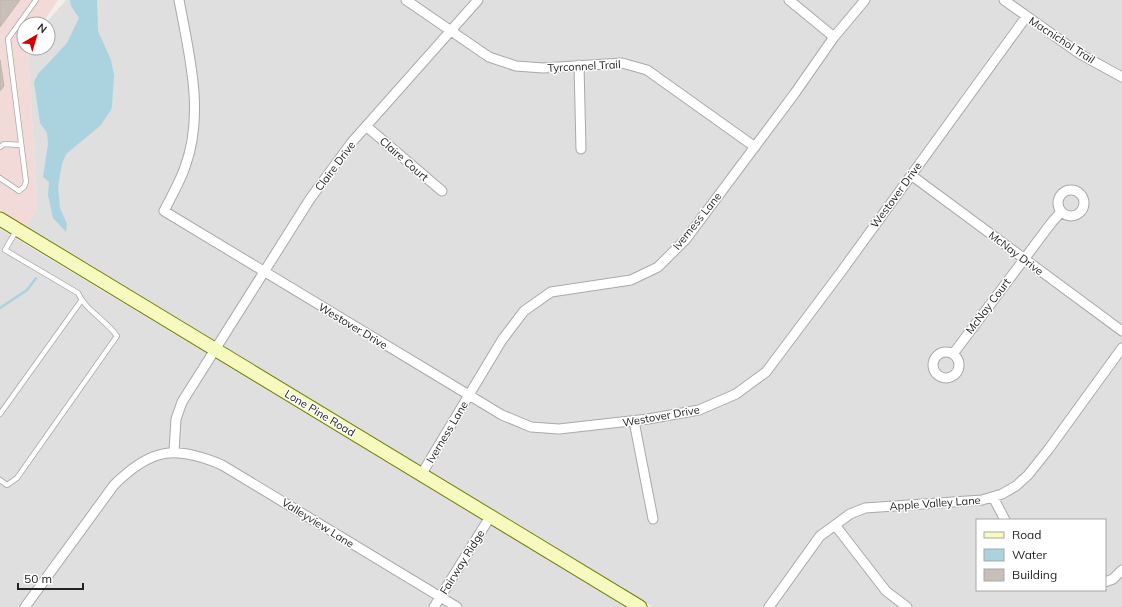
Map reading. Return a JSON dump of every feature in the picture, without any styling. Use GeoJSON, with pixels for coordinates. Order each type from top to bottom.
{"type":"FeatureCollection","features":[{"type":"Feature","properties":{"kind":"street","name":"Westover Drive"},"geometry":{"type":"LineString","coordinates":[[179,0],[195,91],[192,144],[185,168],[164,211],[502,415],[532,427],[559,429],[634,421],[700,410],[736,394],[766,372],[1026,17]]}},
{"type":"Feature","properties":{"kind":"street","name":"Tyrconnel Trail"},"geometry":{"type":"LineString","coordinates":[[406,0],[489,57],[516,66],[543,68],[622,63],[647,70],[755,147]]}},
{"type":"Feature","properties":{"kind":"street","name":"Claire Drive"},"geometry":{"type":"LineString","coordinates":[[174,452],[176,420],[182,402],[310,199],[352,142],[452,32],[478,0]]}},
{"type":"Feature","properties":{"kind":"street"},"geometry":{"type":"LineString","coordinates":[[789,0],[834,37]]}},
{"type":"Feature","properties":{"kind":"street","name":"Iverness Lane"},"geometry":{"type":"LineString","coordinates":[[421,475],[502,340],[524,311],[551,292],[631,280],[658,267],[686,239],[755,147],[834,37],[866,0]]}},
{"type":"Feature","properties":{"kind":"street","name":"Macnichol Trail"},"geometry":{"type":"LineString","coordinates":[[1004,0],[1080,54],[1122,77]]}},
{"type":"Feature","properties":{"kind":"street"},"geometry":{"type":"LineString","coordinates":[[579,65],[582,149]]}},
{"type":"Feature","properties":{"kind":"street","name":"Claire Court"},"geometry":{"type":"LineString","coordinates":[[366,126],[442,191]]}},
{"type":"Feature","properties":{"kind":"street","name":"McNay Drive"},"geometry":{"type":"LineString","coordinates":[[911,175],[1122,331]]}},
{"type":"Feature","properties":{"kind":"street","name":"McNay Court"},"geometry":{"type":"LineString","coordinates":[[953,354],[1061,212]]}},
{"type":"Feature","properties":{"kind":"street","name":"Lone Pine Road"},"geometry":{"type":"LineString","coordinates":[[0,219],[640,607]]}},
{"type":"Feature","properties":{"kind":"street","name":"Apple Valley Lane"},"geometry":{"type":"LineString","coordinates":[[769,607],[820,536],[850,514],[865,508],[982,500],[993,497],[1016,486],[1028,475],[1048,450],[1122,348]]}},
{"type":"Feature","properties":{"kind":"street"},"geometry":{"type":"LineString","coordinates":[[634,421],[653,519]]}},
{"type":"Feature","properties":{"kind":"street"},"geometry":{"type":"LineString","coordinates":[[25,607],[114,485],[128,471],[145,461],[174,452]]}},
{"type":"Feature","properties":{"kind":"street","name":"Valleyview Lane"},"geometry":{"type":"LineString","coordinates":[[174,452],[190,453],[222,465],[457,607]]}},
{"type":"Feature","properties":{"kind":"street"},"geometry":{"type":"LineString","coordinates":[[993,497],[1004,519]]}},
{"type":"Feature","properties":{"kind":"street","name":"Fairway Ridge"},"geometry":{"type":"LineString","coordinates":[[434,607],[490,517]]}},
{"type":"Feature","properties":{"kind":"street"},"geometry":{"type":"LineString","coordinates":[[835,524],[886,591],[907,607]]}},
{"type":"Feature","properties":{"kind":"street"},"geometry":{"type":"LineString","coordinates":[[1106,582],[1113,579],[1122,570]]}},
{"type":"Feature","properties":{"kind":"lane"},"geometry":{"type":"LineString","coordinates":[[0,178],[20,190],[24,187],[26,182],[8,39],[36,0]]}},
{"type":"Feature","properties":{"kind":"lane"},"geometry":{"type":"LineString","coordinates":[[0,147],[4,144],[21,145]]}},
{"type":"Feature","properties":{"kind":"lane"},"geometry":{"type":"LineString","coordinates":[[0,480],[7,484],[17,478],[117,336],[111,326],[81,301],[78,293],[3,250],[17,229]]}},
{"type":"Feature","properties":{"kind":"lane"},"geometry":{"type":"LineString","coordinates":[[0,414],[81,301]]}},
{"type":"Feature","properties":{"kind":"shaded area"},"geometry":{"type":"Polygon","coordinates":[[[0,0],[58,0],[47,16],[16,16],[16,56],[28,56],[37,208],[27,226],[0,210],[0,0]]]}},
{"type":"Feature","properties":{"kind":"shaded area"},"geometry":{"type":"Polygon","coordinates":[[[66,0],[1122,0],[1122,607],[653,607],[27,226],[37,208],[28,56],[56,56],[56,16],[52,16],[66,0]]]}},
{"type":"Feature","properties":{"kind":"shaded area"},"geometry":{"type":"Polygon","coordinates":[[[0,229],[433,490],[629,607],[0,607],[0,229]]]}},
{"type":"Feature","properties":{"kind":"water"},"geometry":{"type":"Polygon","coordinates":[[[70,0],[97,0],[98,31],[111,60],[114,75],[111,110],[100,126],[66,154],[62,164],[58,186],[60,208],[67,224],[66,232],[53,218],[48,195],[49,182],[43,177],[48,144],[47,133],[40,123],[34,82],[38,74],[67,43],[79,18],[71,6],[70,0]]]}},
{"type":"Feature","properties":{"kind":"building"},"geometry":{"type":"Polygon","coordinates":[[[0,0],[20,0],[0,27],[0,0]]]}},
{"type":"Feature","properties":{"kind":"building"},"geometry":{"type":"Polygon","coordinates":[[[0,60],[4,86],[0,91],[0,60]]]}},
{"type":"Feature","properties":{"kind":"waterway"},"geometry":{"type":"LineString","coordinates":[[0,308],[27,290],[36,278]]}}]}
